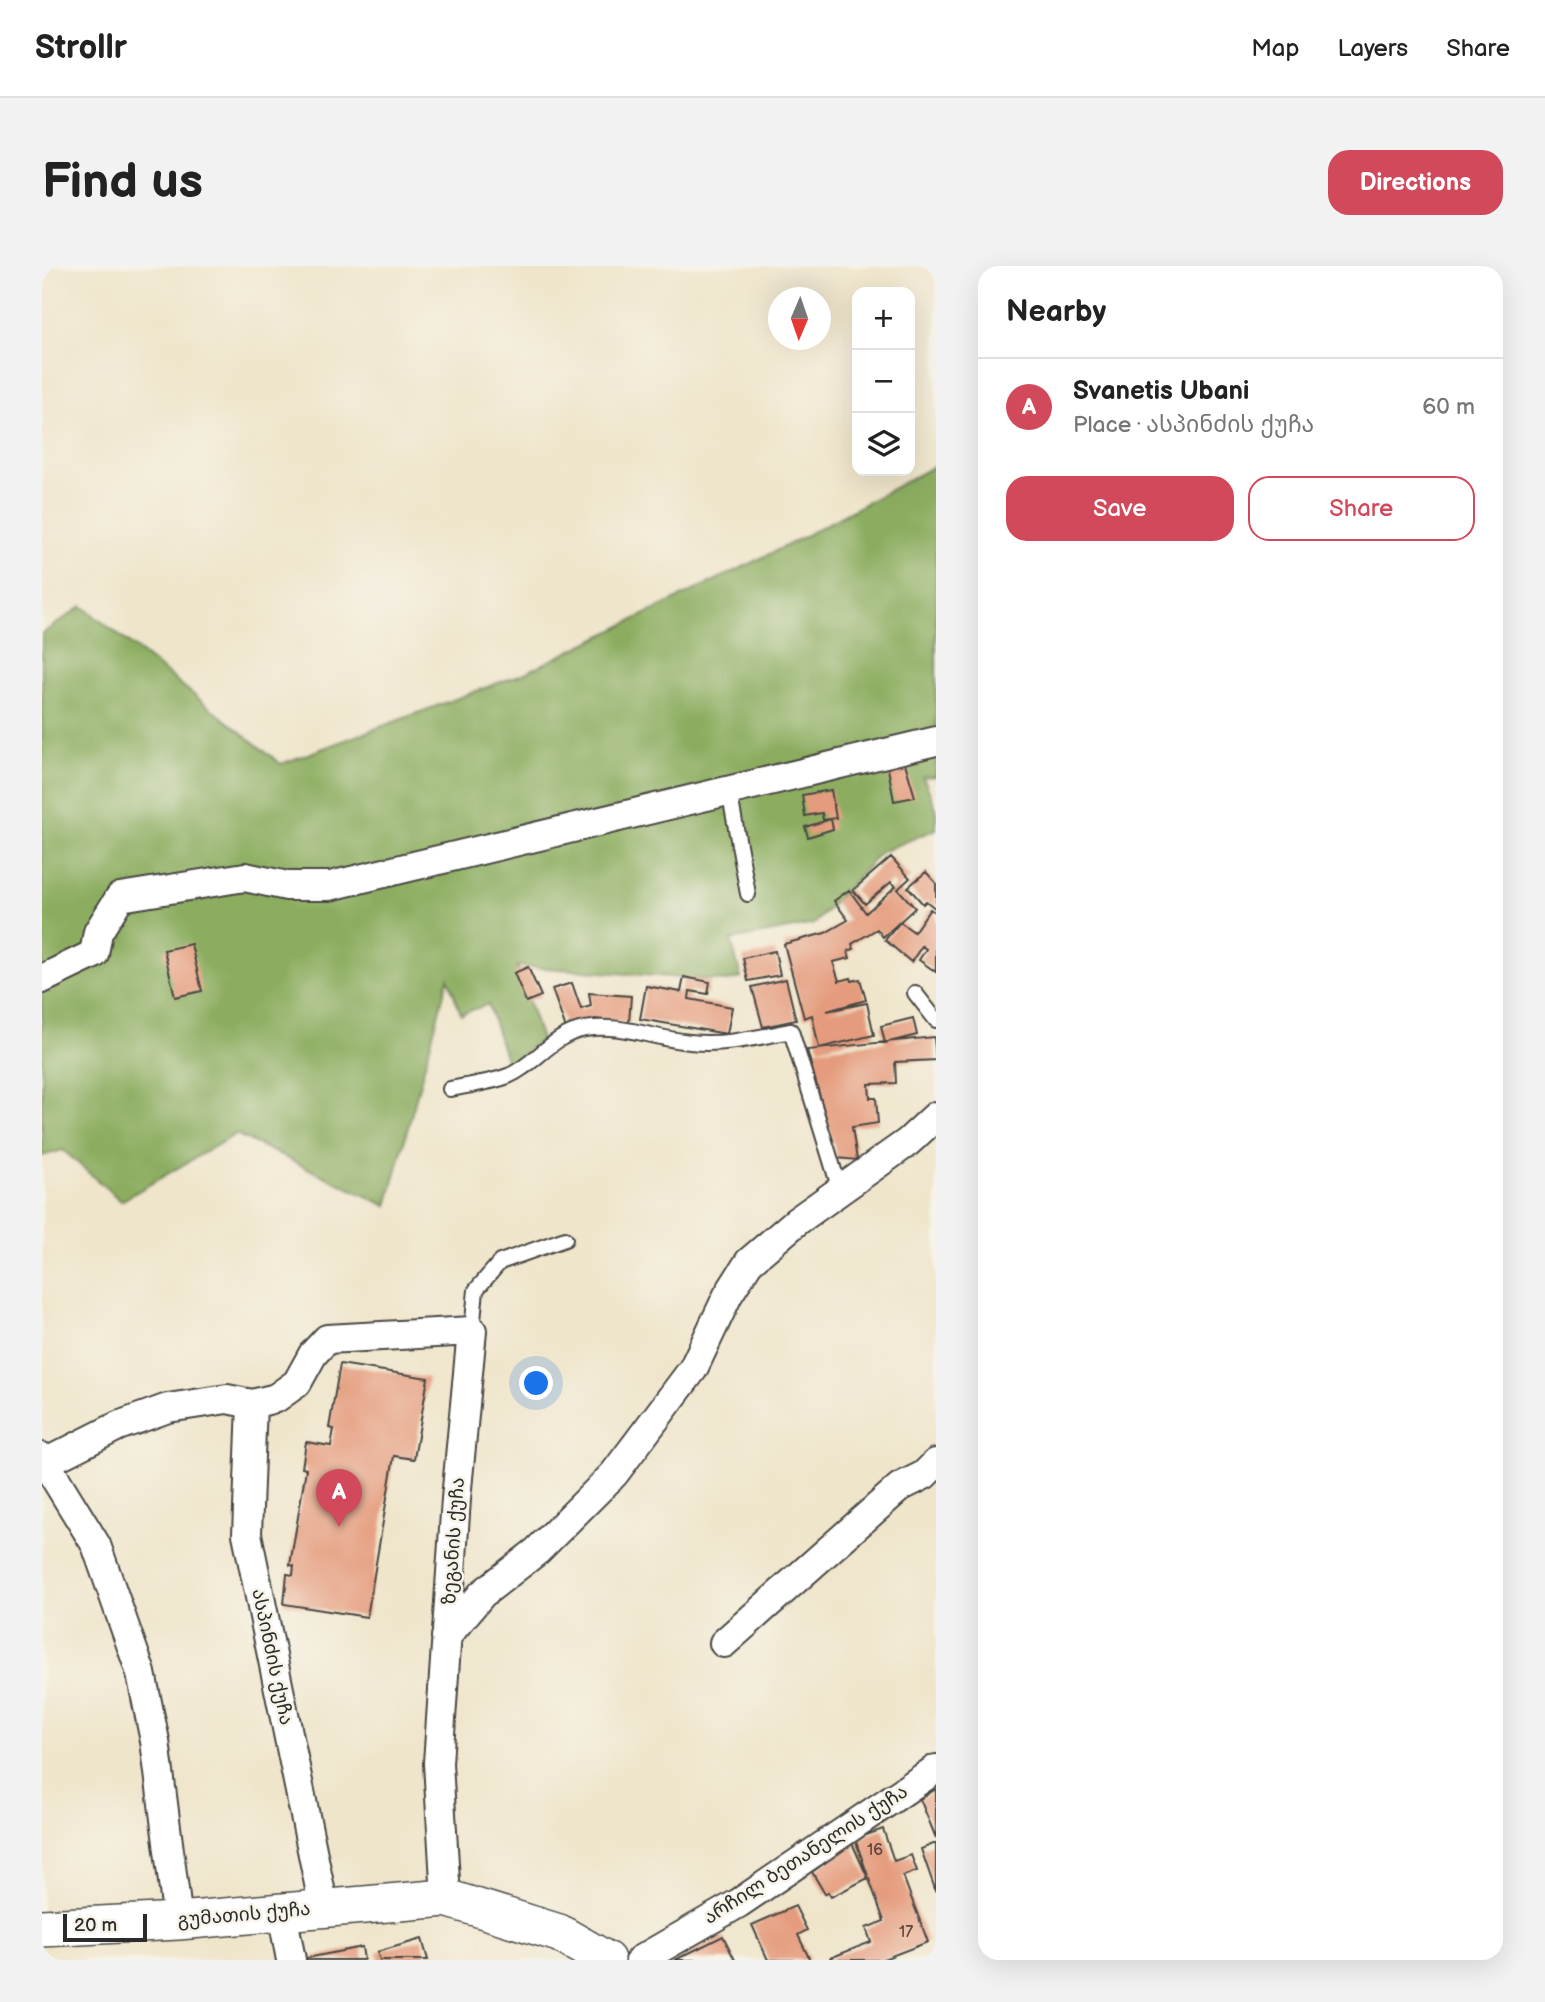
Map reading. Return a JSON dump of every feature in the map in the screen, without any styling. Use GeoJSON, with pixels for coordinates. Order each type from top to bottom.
{"type":"FeatureCollection","features":[{"type":"Feature","properties":{"kind":"street"},"geometry":{"type":"LineString","coordinates":[[42,979],[94,954],[98,932],[120,897],[245,877],[287,886],[330,886],[936,741]]}},
{"type":"Feature","properties":{"kind":"street"},"geometry":{"type":"LineString","coordinates":[[446,1637],[482,1594],[537,1551],[614,1474],[693,1369],[729,1294],[749,1262],[797,1221],[908,1142],[936,1116]]}},
{"type":"Feature","properties":{"kind":"street"},"geometry":{"type":"LineString","coordinates":[[178,1921],[155,1741],[141,1673],[96,1545],[43,1460],[118,1426],[168,1408],[227,1399],[253,1404],[276,1398],[297,1383],[313,1354],[327,1339],[472,1331]]}},
{"type":"Feature","properties":{"kind":"street","name":"ზეგანის ქუჩა"},"geometry":{"type":"LineString","coordinates":[[446,1898],[438,1763],[456,1499],[472,1331]]}},
{"type":"Feature","properties":{"kind":"street","name":"ასპინძის ქუჩა"},"geometry":{"type":"LineString","coordinates":[[253,1404],[247,1534],[324,1908]]}},
{"type":"Feature","properties":{"kind":"street"},"geometry":{"type":"LineString","coordinates":[[724,1643],[900,1487],[932,1474]]}},
{"type":"Feature","properties":{"kind":"street","name":"არჩილ ბეთანელის ქუჩა"},"geometry":{"type":"LineString","coordinates":[[640,1960],[739,1903],[936,1769]]}},
{"type":"Feature","properties":{"kind":"street"},"geometry":{"type":"LineString","coordinates":[[446,1898],[559,1933],[607,1960]]}},
{"type":"Feature","properties":{"kind":"street","name":"გუმათის ქუჩა"},"geometry":{"type":"LineString","coordinates":[[42,1928],[178,1921],[446,1898]]}},
{"type":"Feature","properties":{"kind":"street"},"geometry":{"type":"LineString","coordinates":[[282,1912],[291,1960]]}},
{"type":"Feature","properties":{"kind":"lane"},"geometry":{"type":"LineString","coordinates":[[729,790],[748,894]]}},
{"type":"Feature","properties":{"kind":"lane"},"geometry":{"type":"LineString","coordinates":[[915,993],[936,1020]]}},
{"type":"Feature","properties":{"kind":"lane"},"geometry":{"type":"LineString","coordinates":[[450,1089],[509,1076],[563,1036],[581,1029],[616,1029],[692,1043],[735,1041],[791,1031],[840,1190]]}},
{"type":"Feature","properties":{"kind":"lane","name":"ზეგანის ქუჩა"},"geometry":{"type":"LineString","coordinates":[[472,1331],[476,1290],[500,1262],[565,1238]]}},
{"type":"Feature","properties":{"kind":"green space"},"geometry":{"type":"Polygon","coordinates":[[[936,465],[936,776],[923,777],[936,808],[936,829],[881,852],[814,924],[731,940],[741,978],[728,981],[517,966],[541,1040],[508,1066],[488,1004],[461,1014],[448,978],[387,1206],[236,1134],[121,1201],[63,1150],[42,1156],[42,634],[82,606],[281,764],[525,673],[792,543],[936,465]]]}},
{"type":"Feature","properties":{"kind":"building"},"geometry":{"type":"Polygon","coordinates":[[[904,760],[915,797],[894,801],[887,763],[904,760]]]}},
{"type":"Feature","properties":{"kind":"building"},"geometry":{"type":"Polygon","coordinates":[[[831,790],[836,818],[823,820],[822,813],[805,816],[802,795],[831,790]]]}},
{"type":"Feature","properties":{"kind":"building"},"geometry":{"type":"Polygon","coordinates":[[[831,819],[833,829],[808,837],[805,827],[831,819]]]}},
{"type":"Feature","properties":{"kind":"building"},"geometry":{"type":"Polygon","coordinates":[[[891,857],[910,878],[898,889],[915,908],[883,937],[877,929],[852,944],[854,949],[848,951],[850,958],[833,962],[839,981],[860,979],[866,1000],[827,1011],[867,1003],[874,1035],[819,1048],[812,1015],[804,1018],[784,944],[825,933],[848,920],[834,901],[849,890],[866,913],[896,886],[891,882],[865,904],[853,890],[891,857]]]}},
{"type":"Feature","properties":{"kind":"building"},"geometry":{"type":"Polygon","coordinates":[[[926,872],[936,883],[936,909],[926,901],[923,904],[908,887],[926,872]]]}},
{"type":"Feature","properties":{"kind":"building"},"geometry":{"type":"Polygon","coordinates":[[[930,909],[936,913],[936,972],[919,960],[926,949],[922,946],[911,962],[885,940],[900,922],[914,932],[930,909]]]}},
{"type":"Feature","properties":{"kind":"building"},"geometry":{"type":"Polygon","coordinates":[[[191,944],[202,991],[175,997],[164,950],[191,944]]]}},
{"type":"Feature","properties":{"kind":"building"},"geometry":{"type":"Polygon","coordinates":[[[775,951],[780,975],[748,981],[743,958],[775,951]]]}},
{"type":"Feature","properties":{"kind":"building"},"geometry":{"type":"Polygon","coordinates":[[[528,967],[541,996],[526,1002],[514,973],[528,967]]]}},
{"type":"Feature","properties":{"kind":"building"},"geometry":{"type":"Polygon","coordinates":[[[684,977],[710,982],[708,994],[690,991],[689,999],[732,1007],[727,1034],[640,1019],[646,986],[681,992],[684,977]]]}},
{"type":"Feature","properties":{"kind":"building"},"geometry":{"type":"Polygon","coordinates":[[[786,979],[796,1020],[763,1027],[752,987],[786,979]]]}},
{"type":"Feature","properties":{"kind":"building"},"geometry":{"type":"Polygon","coordinates":[[[572,983],[581,1009],[591,1006],[589,993],[631,996],[629,1023],[595,1019],[566,1029],[552,989],[572,983]]]}},
{"type":"Feature","properties":{"kind":"building"},"geometry":{"type":"Polygon","coordinates":[[[913,1018],[917,1035],[885,1043],[881,1026],[913,1018]]]}},
{"type":"Feature","properties":{"kind":"building"},"geometry":{"type":"Polygon","coordinates":[[[934,1037],[936,1060],[895,1062],[896,1083],[869,1084],[870,1098],[876,1098],[878,1123],[852,1127],[857,1160],[837,1158],[807,1050],[934,1037]]]}},
{"type":"Feature","properties":{"kind":"building"},"geometry":{"type":"Polygon","coordinates":[[[340,1364],[428,1378],[414,1459],[394,1456],[367,1617],[284,1604],[287,1574],[293,1575],[294,1566],[290,1565],[306,1469],[302,1468],[306,1442],[331,1446],[334,1429],[329,1428],[340,1364]]]}},
{"type":"Feature","properties":{"kind":"building"},"geometry":{"type":"Polygon","coordinates":[[[936,1789],[936,1838],[920,1799],[936,1789]]]}},
{"type":"Feature","properties":{"kind":"building"},"geometry":{"type":"Polygon","coordinates":[[[883,1829],[894,1861],[911,1855],[917,1871],[903,1876],[928,1942],[881,1960],[830,1960],[871,1942],[866,1928],[884,1921],[855,1839],[883,1829]]]}},
{"type":"Feature","properties":{"kind":"building"},"geometry":{"type":"Polygon","coordinates":[[[852,1843],[868,1878],[831,1897],[828,1892],[825,1894],[812,1872],[852,1843]]]}},
{"type":"Feature","properties":{"kind":"building"},"geometry":{"type":"Polygon","coordinates":[[[936,1843],[936,1892],[921,1849],[936,1843]]]}},
{"type":"Feature","properties":{"kind":"building"},"geometry":{"type":"Polygon","coordinates":[[[795,1906],[807,1930],[798,1935],[810,1960],[768,1960],[752,1925],[795,1906]]]}},
{"type":"Feature","properties":{"kind":"building"},"geometry":{"type":"Polygon","coordinates":[[[723,1936],[735,1960],[675,1960],[723,1936]]]}},
{"type":"Feature","properties":{"kind":"building"},"geometry":{"type":"Polygon","coordinates":[[[422,1939],[428,1960],[380,1960],[377,1952],[422,1939]]]}},
{"type":"Feature","properties":{"kind":"building"},"geometry":{"type":"Polygon","coordinates":[[[362,1947],[364,1960],[302,1960],[302,1959],[362,1947]]]}},
{"type":"Feature","properties":{"kind":"place","name":"Svanetis Ubani"},"geometry":{"type":"Point","coordinates":[339,1527]}}]}
